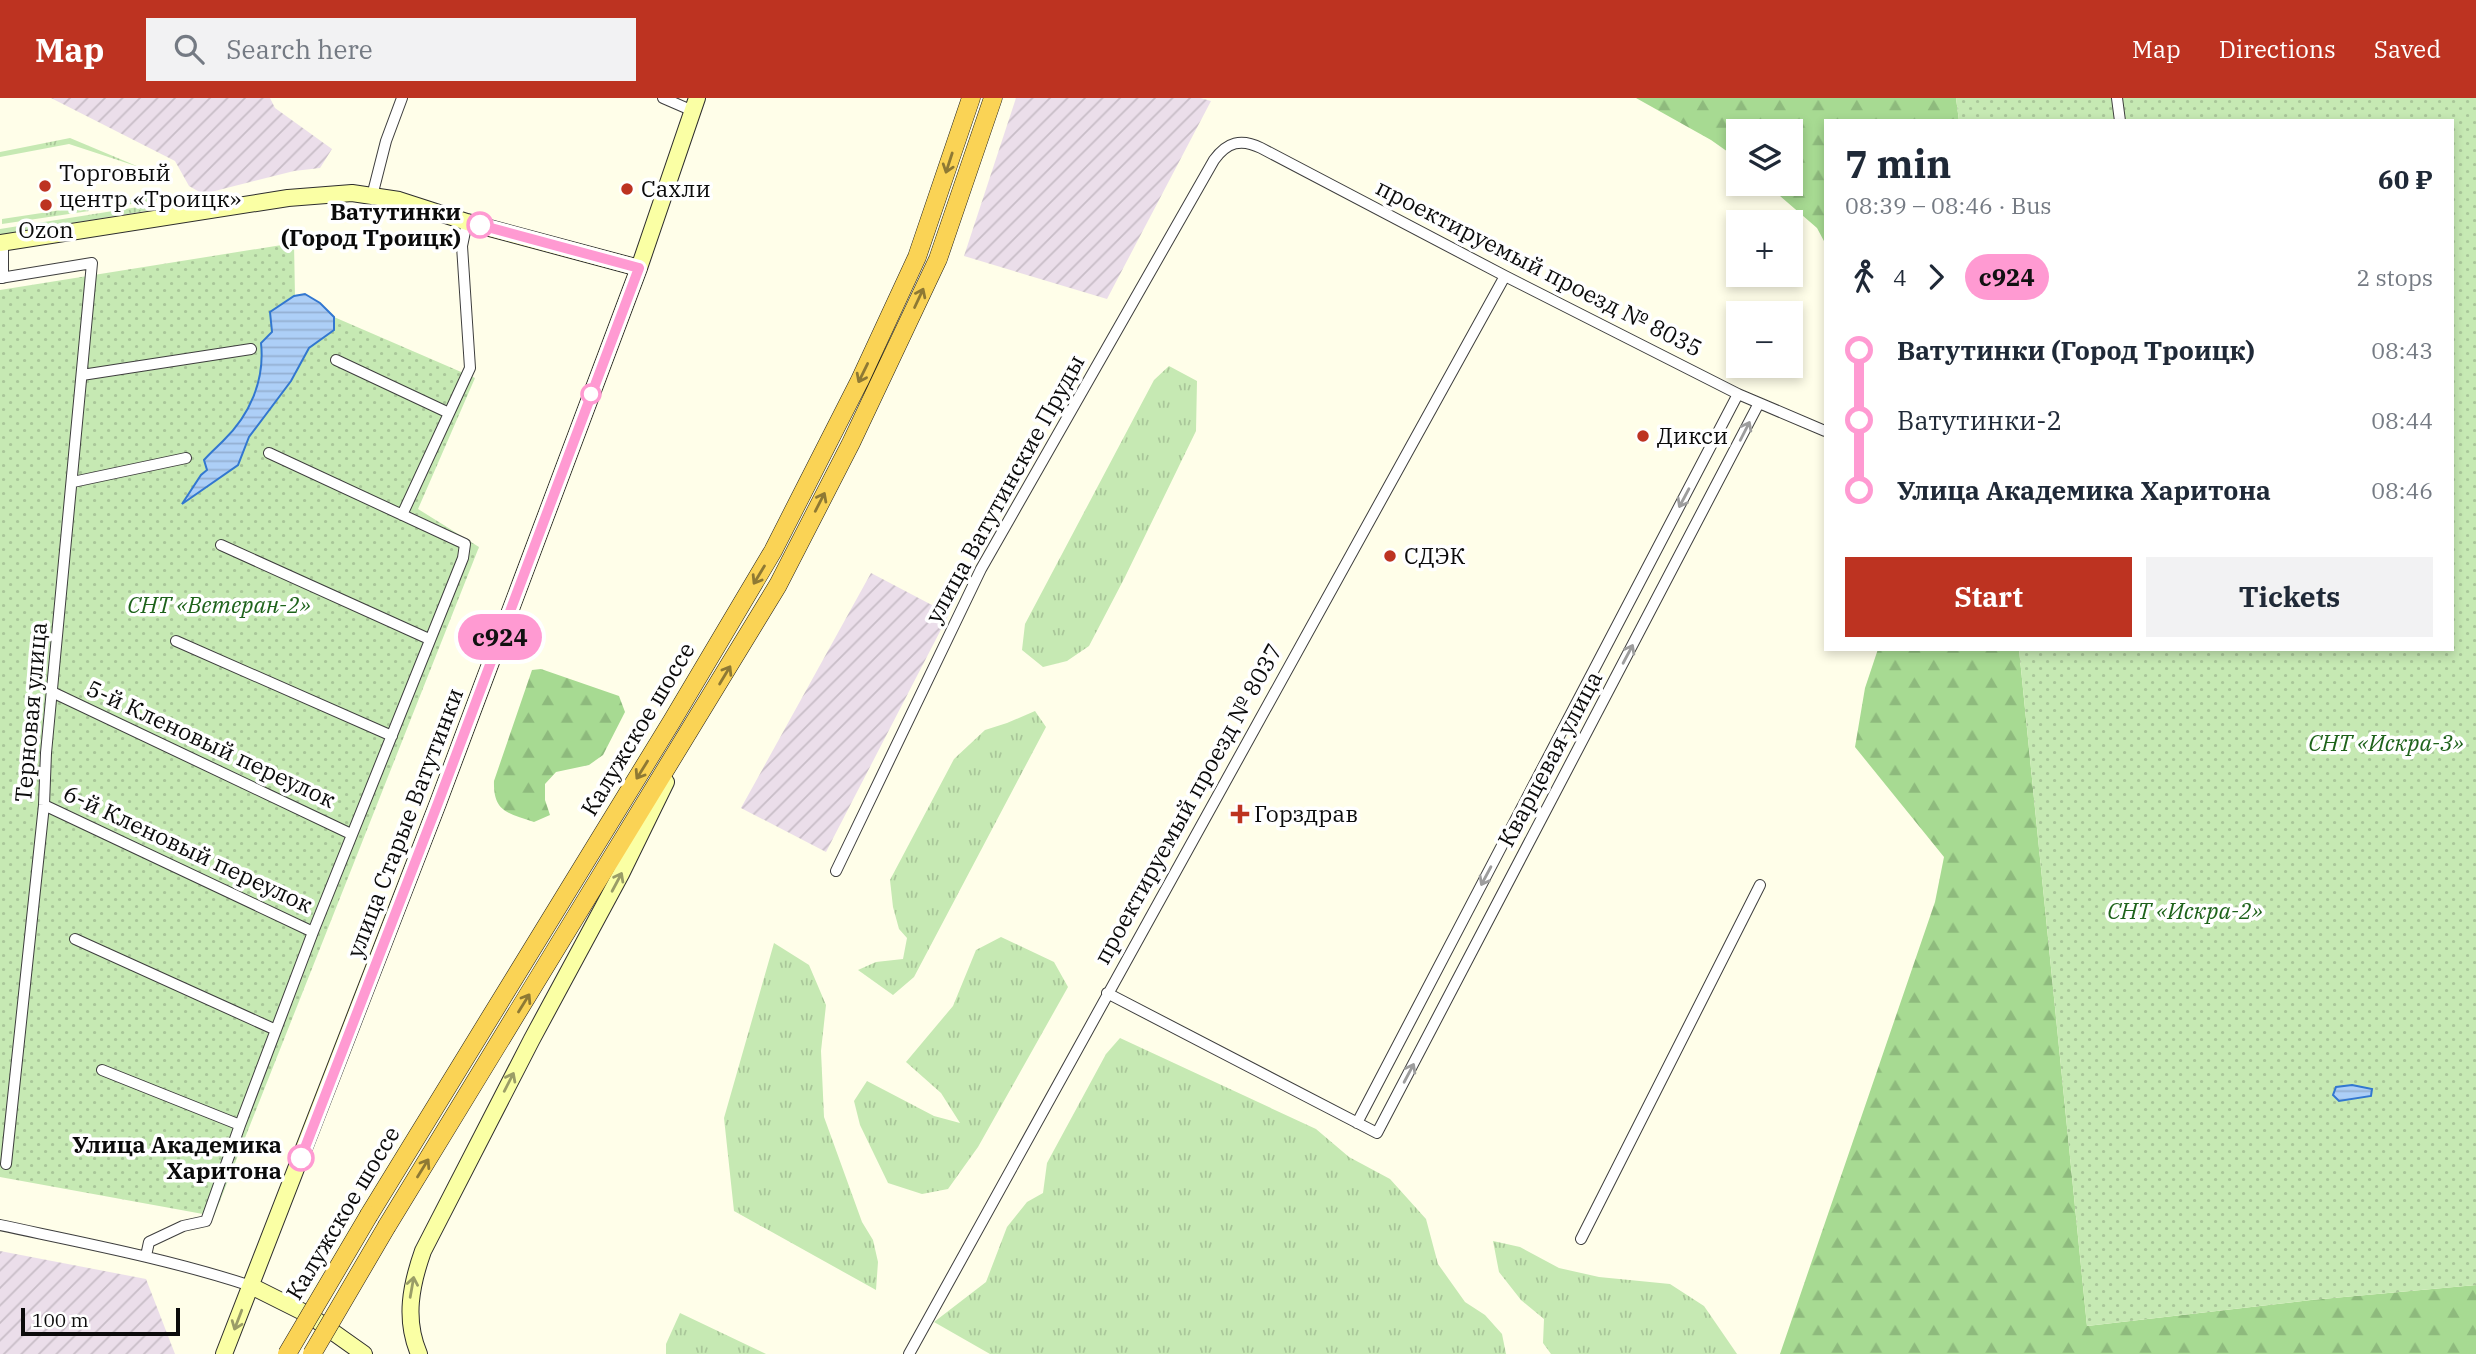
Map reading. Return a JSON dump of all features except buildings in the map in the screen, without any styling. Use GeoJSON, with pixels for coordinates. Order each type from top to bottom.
{"type":"FeatureCollection","features":[{"type":"Feature","properties":{"kind":"highway","name":"Калужское шоссе"},"geometry":{"type":"LineString","coordinates":[[287,1354],[369,1215],[673,721],[773,551],[860,380],[918,257],[971,98]]}},
{"type":"Feature","properties":{"kind":"highway","name":"Калужское шоссе"},"geometry":{"type":"LineString","coordinates":[[312,1354],[387,1226],[779,585],[938,259],[993,98]]}},
{"type":"Feature","properties":{"kind":"main road","name":"улица Старые Ватутинки"},"geometry":{"type":"LineString","coordinates":[[251,1286],[438,803],[639,268],[695,104]]}},
{"type":"Feature","properties":{"kind":"main road"},"geometry":{"type":"LineString","coordinates":[[2,243],[288,198],[352,193],[398,200],[467,222],[639,268]]}},
{"type":"Feature","properties":{"kind":"main road"},"geometry":{"type":"LineString","coordinates":[[419,1354],[411,1325],[410,1301],[413,1279],[423,1251],[621,874],[690,733]]}},
{"type":"Feature","properties":{"kind":"main road"},"geometry":{"type":"LineString","coordinates":[[251,1286],[288,1303],[364,1354]]}},
{"type":"Feature","properties":{"kind":"main road","name":"Калужское шоссе"},"geometry":{"type":"LineString","coordinates":[[224,1354],[251,1286]]}},
{"type":"Feature","properties":{"kind":"main road"},"geometry":{"type":"LineString","coordinates":[[330,1330],[349,1354]]}},
{"type":"Feature","properties":{"kind":"street"},"geometry":{"type":"LineString","coordinates":[[372,196],[386,141],[402,98]]}},
{"type":"Feature","properties":{"kind":"street"},"geometry":{"type":"LineString","coordinates":[[663,98],[695,104]]}},
{"type":"Feature","properties":{"kind":"street"},"geometry":{"type":"LineString","coordinates":[[2117,98],[2120,119]]}},
{"type":"Feature","properties":{"kind":"street","name":"проектируемый проезд № 8035"},"geometry":{"type":"LineString","coordinates":[[1236,142],[1248,141],[1738,394],[1824,430]]}},
{"type":"Feature","properties":{"kind":"street","name":"улица Ватутинские Пруды"},"geometry":{"type":"LineString","coordinates":[[836,872],[981,569],[1214,160],[1223,149],[1236,142]]}},
{"type":"Feature","properties":{"kind":"street"},"geometry":{"type":"LineString","coordinates":[[402,515],[470,368],[462,246],[467,222]]}},
{"type":"Feature","properties":{"kind":"street"},"geometry":{"type":"LineString","coordinates":[[2,243],[2,278]]}},
{"type":"Feature","properties":{"kind":"street","name":"Терновая улица"},"geometry":{"type":"LineString","coordinates":[[2,278],[92,263],[46,753],[44,805],[6,1164]]}},
{"type":"Feature","properties":{"kind":"street","name":"проектируемый проезд № 8037"},"geometry":{"type":"LineString","coordinates":[[909,1354],[1505,276]]}},
{"type":"Feature","properties":{"kind":"street"},"geometry":{"type":"LineString","coordinates":[[82,375],[251,349]]}},
{"type":"Feature","properties":{"kind":"street"},"geometry":{"type":"LineString","coordinates":[[336,360],[449,413]]}},
{"type":"Feature","properties":{"kind":"street","name":"Кварцевая улица"},"geometry":{"type":"LineString","coordinates":[[1738,394],[1357,1123],[1377,1133],[1759,403]]}},
{"type":"Feature","properties":{"kind":"street"},"geometry":{"type":"LineString","coordinates":[[146,1256],[149,1242],[183,1226],[206,1221],[313,932],[454,582],[465,544],[270,453]]}},
{"type":"Feature","properties":{"kind":"street"},"geometry":{"type":"LineString","coordinates":[[73,482],[186,458]]}},
{"type":"Feature","properties":{"kind":"street"},"geometry":{"type":"LineString","coordinates":[[220,545],[429,639]]}},
{"type":"Feature","properties":{"kind":"street"},"geometry":{"type":"LineString","coordinates":[[176,641],[392,736]]}},
{"type":"Feature","properties":{"kind":"street","name":"5-й Кленовый переулок"},"geometry":{"type":"LineString","coordinates":[[52,692],[351,834]]}},
{"type":"Feature","properties":{"kind":"street","name":"6-й Кленовый переулок"},"geometry":{"type":"LineString","coordinates":[[44,805],[313,932]]}},
{"type":"Feature","properties":{"kind":"street"},"geometry":{"type":"LineString","coordinates":[[1581,1239],[1760,885]]}},
{"type":"Feature","properties":{"kind":"street"},"geometry":{"type":"LineString","coordinates":[[75,939],[276,1030]]}},
{"type":"Feature","properties":{"kind":"street"},"geometry":{"type":"LineString","coordinates":[[1107,993],[1357,1123]]}},
{"type":"Feature","properties":{"kind":"street"},"geometry":{"type":"LineString","coordinates":[[102,1070],[240,1125]]}},
{"type":"Feature","properties":{"kind":"street"},"geometry":{"type":"LineString","coordinates":[[0,1225],[146,1256],[251,1286]]}},
{"type":"Feature","properties":{"kind":"shaded area"},"geometry":{"type":"Polygon","coordinates":[[[51,98],[270,98],[275,108],[332,149],[320,168],[294,171],[203,194],[189,186],[175,161],[51,98]]]}},
{"type":"Feature","properties":{"kind":"shaded area"},"geometry":{"type":"Polygon","coordinates":[[[1016,98],[1200,98],[1211,101],[1107,299],[964,256],[1016,98]]]}},
{"type":"Feature","properties":{"kind":"shaded area"},"geometry":{"type":"Polygon","coordinates":[[[871,573],[949,614],[826,852],[741,808],[871,573]]]}},
{"type":"Feature","properties":{"kind":"shaded area"},"geometry":{"type":"Polygon","coordinates":[[[0,1251],[146,1279],[175,1354],[0,1354],[0,1251]]]}},
{"type":"Feature","properties":{"kind":"green space"},"geometry":{"type":"Polygon","coordinates":[[[1636,98],[1956,98],[1959,119],[1824,119],[1824,241],[1817,228],[1803,216],[1803,210],[1796,210],[1780,196],[1803,196],[1803,119],[1726,119],[1726,151],[1636,98]]]}},
{"type":"Feature","properties":{"kind":"green space"},"geometry":{"type":"Polygon","coordinates":[[[1956,98],[2476,98],[2476,1285],[2311,1300],[2087,1326],[2019,651],[2454,651],[2454,119],[1959,119],[1956,98]]]}},
{"type":"Feature","properties":{"kind":"green space"},"geometry":{"type":"Polygon","coordinates":[[[70,138],[139,167],[69,144],[0,157],[0,152],[70,138]]]}},
{"type":"Feature","properties":{"kind":"green space"},"geometry":{"type":"Polygon","coordinates":[[[155,195],[157,200],[94,210],[92,206],[155,195]]]}},
{"type":"Feature","properties":{"kind":"green space"},"geometry":{"type":"Polygon","coordinates":[[[157,204],[151,210],[0,235],[0,229],[157,204]]]}},
{"type":"Feature","properties":{"kind":"green space"},"geometry":{"type":"Polygon","coordinates":[[[88,206],[89,211],[2,224],[2,219],[88,206]]]}},
{"type":"Feature","properties":{"kind":"green space","name":"СНТ «Ветеран-2»"},"geometry":{"type":"Polygon","coordinates":[[[294,243],[295,296],[334,317],[475,378],[418,509],[479,547],[214,1216],[0,1177],[0,290],[294,243]]]}},
{"type":"Feature","properties":{"kind":"green space"},"geometry":{"type":"Polygon","coordinates":[[[1169,366],[1197,381],[1196,431],[1089,646],[1067,661],[1043,667],[1022,650],[1025,624],[1154,380],[1169,366]]]}},
{"type":"Feature","properties":{"kind":"green space"},"geometry":{"type":"Polygon","coordinates":[[[1877,651],[2019,651],[2087,1326],[2311,1300],[2476,1285],[2476,1354],[1780,1354],[1935,902],[1944,857],[1855,747],[1865,688],[1877,651]]]}},
{"type":"Feature","properties":{"kind":"green space"},"geometry":{"type":"Polygon","coordinates":[[[541,669],[619,696],[625,712],[603,755],[589,765],[556,772],[545,784],[545,800],[550,815],[534,822],[510,814],[500,806],[494,792],[494,781],[532,670],[541,669]]]}},
{"type":"Feature","properties":{"kind":"green space"},"geometry":{"type":"Polygon","coordinates":[[[1035,711],[1046,727],[914,977],[893,995],[858,970],[876,962],[903,959],[907,938],[899,929],[890,880],[954,759],[985,730],[1035,711]]]}},
{"type":"Feature","properties":{"kind":"green space"},"geometry":{"type":"Polygon","coordinates":[[[1001,937],[1054,962],[1068,987],[978,1147],[948,1189],[922,1194],[888,1183],[860,1125],[854,1101],[867,1081],[934,1116],[960,1123],[941,1093],[906,1062],[953,1006],[976,950],[1001,937]]]}},
{"type":"Feature","properties":{"kind":"green space"},"geometry":{"type":"Polygon","coordinates":[[[774,943],[809,965],[826,1005],[821,1051],[824,1117],[862,1222],[873,1240],[878,1262],[876,1290],[734,1211],[724,1118],[774,943]]]}},
{"type":"Feature","properties":{"kind":"green space"},"geometry":{"type":"Polygon","coordinates":[[[1120,1038],[1316,1129],[1349,1157],[1390,1179],[1426,1219],[1438,1264],[1465,1302],[1485,1315],[1502,1334],[1506,1354],[990,1354],[934,1322],[986,1282],[1007,1227],[1027,1202],[1043,1193],[1047,1163],[1106,1054],[1120,1038]]]}},
{"type":"Feature","properties":{"kind":"green space"},"geometry":{"type":"Polygon","coordinates":[[[1493,1241],[1520,1247],[1559,1268],[1599,1277],[1670,1284],[1704,1306],[1737,1354],[1551,1354],[1543,1343],[1544,1319],[1521,1300],[1499,1272],[1493,1241]]]}},
{"type":"Feature","properties":{"kind":"green space"},"geometry":{"type":"Polygon","coordinates":[[[680,1313],[766,1354],[666,1354],[666,1344],[680,1313]]]}},
{"type":"Feature","properties":{"kind":"water"},"geometry":{"type":"Polygon","coordinates":[[[305,294],[320,303],[334,317],[334,330],[309,348],[291,381],[249,437],[238,465],[182,504],[207,470],[204,460],[233,431],[254,396],[261,370],[261,343],[272,332],[270,312],[294,296],[305,294]]]}},
{"type":"Feature","properties":{"kind":"water"},"geometry":{"type":"Polygon","coordinates":[[[2352,1085],[2372,1089],[2371,1096],[2339,1101],[2333,1095],[2336,1087],[2352,1085]]]}},
{"type":"Feature","properties":{"kind":"bus line","name":"с924"},"geometry":{"type":"LineString","coordinates":[[301,1158],[639,268],[480,225]]}},
{"type":"Feature","properties":{"kind":"place","name":"Торговый центр «Троицк»"},"geometry":{"type":"Point","coordinates":[45,186]}},
{"type":"Feature","properties":{"kind":"place","name":"Сахли"},"geometry":{"type":"Point","coordinates":[627,189]}},
{"type":"Feature","properties":{"kind":"place","name":"Ozon"},"geometry":{"type":"Point","coordinates":[46,205]}},
{"type":"Feature","properties":{"kind":"place","name":"Ватутинки (Город Троицк)"},"geometry":{"type":"Point","coordinates":[480,225]}},
{"type":"Feature","properties":{"kind":"place","name":"Дикси"},"geometry":{"type":"Point","coordinates":[1643,436]}},
{"type":"Feature","properties":{"kind":"place","name":"СДЭК"},"geometry":{"type":"Point","coordinates":[1390,556]}},
{"type":"Feature","properties":{"kind":"place","name":"Горздрав"},"geometry":{"type":"Point","coordinates":[1240,814]}},
{"type":"Feature","properties":{"kind":"place","name":"Улица Академика Харитона"},"geometry":{"type":"Point","coordinates":[301,1158]}},
{"type":"Feature","properties":{"kind":"park label","name":"СНТ «Искра-3»"},"geometry":{"type":"Point","coordinates":[2386,743]}},
{"type":"Feature","properties":{"kind":"park label","name":"СНТ «Искра-2»"},"geometry":{"type":"Point","coordinates":[2185,911]}}]}
